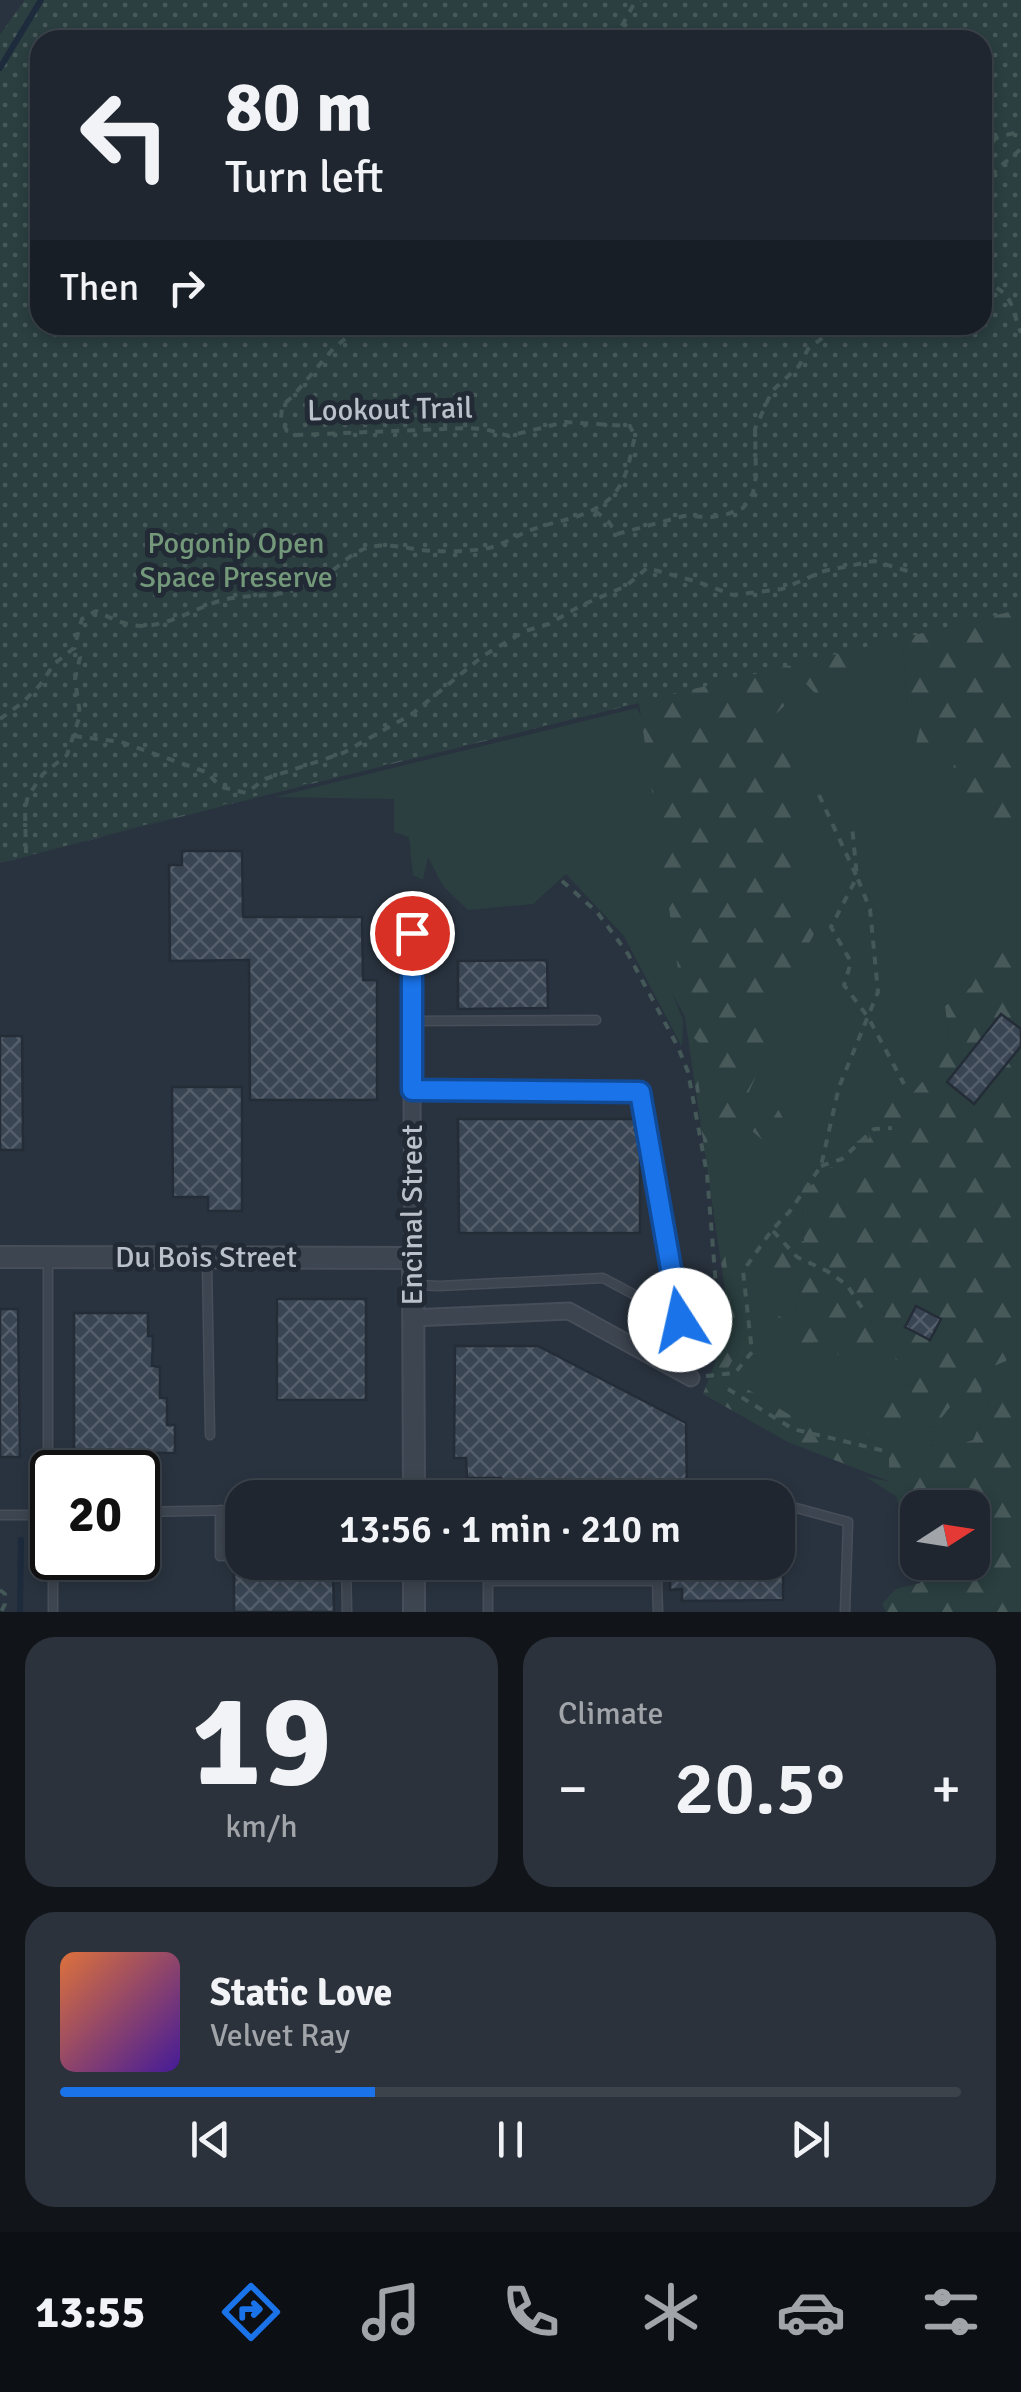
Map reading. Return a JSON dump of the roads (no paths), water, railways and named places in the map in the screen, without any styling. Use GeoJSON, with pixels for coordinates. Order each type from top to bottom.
{"type":"FeatureCollection","features":[{"type":"Feature","properties":{"kind":"street","name":"Encinal Street"},"geometry":{"type":"LineString","coordinates":[[412,933],[414,1480]]}},
{"type":"Feature","properties":{"kind":"street","name":"Du Bois Street"},"geometry":{"type":"LineString","coordinates":[[0,1257],[412,1258]]}},
{"type":"Feature","properties":{"kind":"street"},"geometry":{"type":"LineString","coordinates":[[412,1318],[569,1312],[691,1378]]}},
{"type":"Feature","properties":{"kind":"street"},"geometry":{"type":"LineString","coordinates":[[414,1580],[414,1612]]}},
{"type":"Feature","properties":{"kind":"lane"},"geometry":{"type":"LineString","coordinates":[[412,1021],[596,1020]]}},
{"type":"Feature","properties":{"kind":"lane"},"geometry":{"type":"LineString","coordinates":[[412,1090],[640,1092],[680,1320],[602,1278],[412,1284]]}},
{"type":"Feature","properties":{"kind":"lane"},"geometry":{"type":"LineString","coordinates":[[48,1257],[48,1448]]}},
{"type":"Feature","properties":{"kind":"lane"},"geometry":{"type":"LineString","coordinates":[[207,1257],[210,1435]]}},
{"type":"Feature","properties":{"kind":"lane"},"geometry":{"type":"LineString","coordinates":[[795,1508],[848,1522],[845,1612]]}},
{"type":"Feature","properties":{"kind":"lane"},"geometry":{"type":"LineString","coordinates":[[220,1510],[220,1556],[225,1556]]}},
{"type":"Feature","properties":{"kind":"lane"},"geometry":{"type":"LineString","coordinates":[[160,1511],[225,1510]]}},
{"type":"Feature","properties":{"kind":"lane"},"geometry":{"type":"LineString","coordinates":[[0,1515],[30,1515]]}},
{"type":"Feature","properties":{"kind":"lane"},"geometry":{"type":"LineString","coordinates":[[53,1580],[53,1612]]}},
{"type":"Feature","properties":{"kind":"lane"},"geometry":{"type":"LineString","coordinates":[[346,1580],[347,1612]]}},
{"type":"Feature","properties":{"kind":"lane"},"geometry":{"type":"LineString","coordinates":[[488,1612],[488,1581],[657,1580],[658,1612]]}},
{"type":"Feature","properties":{"kind":"waterway"},"geometry":{"type":"LineString","coordinates":[[0,68],[41,0]]}},
{"type":"Feature","properties":{"kind":"waterway"},"geometry":{"type":"LineString","coordinates":[[20,1612],[21,1540]]}},
{"type":"Feature","properties":{"kind":"park label","name":"Pogonip Open Space Preserve"},"geometry":{"type":"Point","coordinates":[236,560]}}]}
